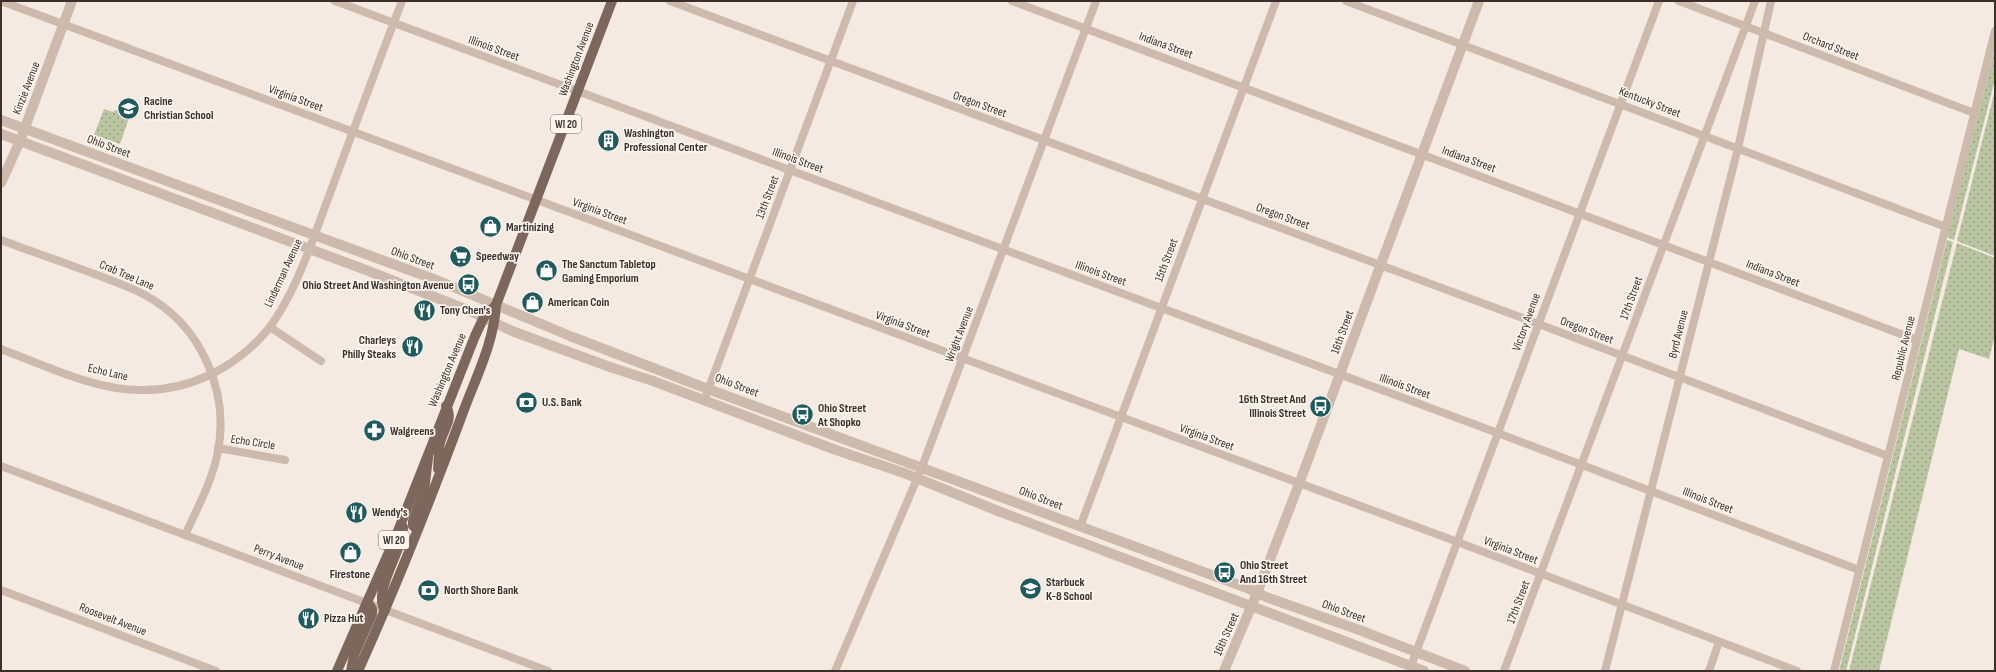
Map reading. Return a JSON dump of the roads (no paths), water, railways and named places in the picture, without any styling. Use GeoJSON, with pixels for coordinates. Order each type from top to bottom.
{"type":"FeatureCollection","features":[{"type":"Feature","properties":{"kind":"main road","name":"Washington Avenue"},"geometry":{"type":"LineString","coordinates":[[358,671],[385,610],[460,420],[495,323],[496,305],[612,1]]}},
{"type":"Feature","properties":{"kind":"main road","name":"Washington Avenue"},"geometry":{"type":"LineString","coordinates":[[338,671],[368,603],[446,406],[484,317],[496,305]]}},
{"type":"Feature","properties":{"kind":"main road"},"geometry":{"type":"LineString","coordinates":[[437,478],[440,443],[450,413],[446,406]]}},
{"type":"Feature","properties":{"kind":"main road"},"geometry":{"type":"LineString","coordinates":[[418,528],[414,526],[413,521],[424,491],[429,449]]}},
{"type":"Feature","properties":{"kind":"main road"},"geometry":{"type":"LineString","coordinates":[[385,610],[381,605],[382,593],[400,545],[403,532],[403,517]]}},
{"type":"Feature","properties":{"kind":"main road"},"geometry":{"type":"LineString","coordinates":[[351,671],[354,655],[372,614],[372,609],[368,603]]}},
{"type":"Feature","properties":{"kind":"street","name":"Virginia Street"},"geometry":{"type":"LineString","coordinates":[[1,1],[1457,542],[1797,671]]}},
{"type":"Feature","properties":{"kind":"street","name":"Kinzie Avenue"},"geometry":{"type":"LineString","coordinates":[[1,184],[20,141],[72,1]]}},
{"type":"Feature","properties":{"kind":"street","name":"Illinois Street"},"geometry":{"type":"LineString","coordinates":[[334,1],[1498,433],[1859,570]]}},
{"type":"Feature","properties":{"kind":"street","name":"Linderman Avenue"},"geometry":{"type":"LineString","coordinates":[[212,374],[244,353],[270,327],[287,298],[314,236],[402,1]]}},
{"type":"Feature","properties":{"kind":"street","name":"Oregon Street"},"geometry":{"type":"LineString","coordinates":[[670,1],[1888,456]]}},
{"type":"Feature","properties":{"kind":"street","name":"13th Street"},"geometry":{"type":"LineString","coordinates":[[704,401],[853,1]]}},
{"type":"Feature","properties":{"kind":"street","name":"Indiana Street"},"geometry":{"type":"LineString","coordinates":[[1012,1],[1917,340]]}},
{"type":"Feature","properties":{"kind":"street","name":"Wright Avenue"},"geometry":{"type":"LineString","coordinates":[[835,671],[922,467],[1096,1]]}},
{"type":"Feature","properties":{"kind":"street","name":"15th Street"},"geometry":{"type":"LineString","coordinates":[[1080,526],[1276,1]]}},
{"type":"Feature","properties":{"kind":"street","name":"Kentucky Street"},"geometry":{"type":"LineString","coordinates":[[1346,1],[1946,227]]}},
{"type":"Feature","properties":{"kind":"street","name":"16th Street"},"geometry":{"type":"LineString","coordinates":[[1224,671],[1252,607],[1299,484],[1479,1]]}},
{"type":"Feature","properties":{"kind":"street","name":"Victory Avenue"},"geometry":{"type":"LineString","coordinates":[[1411,666],[1659,1]]}},
{"type":"Feature","properties":{"kind":"street","name":"Orchard Street"},"geometry":{"type":"LineString","coordinates":[[1679,1],[1974,113]]}},
{"type":"Feature","properties":{"kind":"street","name":"17th Street"},"geometry":{"type":"LineString","coordinates":[[1504,671],[1755,1]]}},
{"type":"Feature","properties":{"kind":"street","name":"Byrd Avenue"},"geometry":{"type":"LineString","coordinates":[[1605,671],[1738,148],[1771,1]]}},
{"type":"Feature","properties":{"kind":"street","name":"Republic Avenue"},"geometry":{"type":"LineString","coordinates":[[1834,671],[1995,31]]}},
{"type":"Feature","properties":{"kind":"street","name":"Ohio Street"},"geometry":{"type":"LineString","coordinates":[[1,120],[445,283],[576,338],[708,389],[922,467],[1465,671]]}},
{"type":"Feature","properties":{"kind":"street"},"geometry":{"type":"LineString","coordinates":[[1,134],[309,248],[484,317],[512,332],[610,368],[653,381],[917,479],[998,511],[1424,671]]}},
{"type":"Feature","properties":{"kind":"street","name":"Crab Tree Lane"},"geometry":{"type":"LineString","coordinates":[[1,240],[132,288],[154,300],[175,316],[192,335],[205,357],[212,374]]}},
{"type":"Feature","properties":{"kind":"street"},"geometry":{"type":"LineString","coordinates":[[270,327],[321,361]]}},
{"type":"Feature","properties":{"kind":"street","name":"Echo Lane"},"geometry":{"type":"LineString","coordinates":[[1,349],[100,385],[127,390],[169,388],[196,381],[212,374]]}},
{"type":"Feature","properties":{"kind":"street"},"geometry":{"type":"LineString","coordinates":[[185,535],[211,475],[218,448],[220,406],[212,374]]}},
{"type":"Feature","properties":{"kind":"street","name":"Echo Circle"},"geometry":{"type":"LineString","coordinates":[[218,448],[285,460]]}},
{"type":"Feature","properties":{"kind":"street","name":"Perry Avenue"},"geometry":{"type":"LineString","coordinates":[[1,466],[548,671]]}},
{"type":"Feature","properties":{"kind":"street"},"geometry":{"type":"LineString","coordinates":[[998,511],[1010,500]]}},
{"type":"Feature","properties":{"kind":"street","name":"Roosevelt Avenue"},"geometry":{"type":"LineString","coordinates":[[1,590],[216,671]]}},
{"type":"Feature","properties":{"kind":"street"},"geometry":{"type":"LineString","coordinates":[[1709,671],[1719,642]]}},
{"type":"Feature","properties":{"kind":"place","name":"Racine Christian School"},"geometry":{"type":"Point","coordinates":[128,108]}},
{"type":"Feature","properties":{"kind":"place","name":"Washington Professional Center"},"geometry":{"type":"Point","coordinates":[609,140]}},
{"type":"Feature","properties":{"kind":"place","name":"Martinizing"},"geometry":{"type":"Point","coordinates":[491,227]}},
{"type":"Feature","properties":{"kind":"place","name":"Speedway"},"geometry":{"type":"Point","coordinates":[460,256]}},
{"type":"Feature","properties":{"kind":"place","name":"The Sanctum Tabletop Gaming Emporium"},"geometry":{"type":"Point","coordinates":[546,271]}},
{"type":"Feature","properties":{"kind":"place","name":"Ohio Street And Washington Avenue"},"geometry":{"type":"Point","coordinates":[469,285]}},
{"type":"Feature","properties":{"kind":"place","name":"American Coin"},"geometry":{"type":"Point","coordinates":[532,302]}},
{"type":"Feature","properties":{"kind":"place","name":"Tony Chen's"},"geometry":{"type":"Point","coordinates":[425,310]}},
{"type":"Feature","properties":{"kind":"place","name":"Charleys Philly Steaks"},"geometry":{"type":"Point","coordinates":[412,347]}},
{"type":"Feature","properties":{"kind":"place","name":"U.S. Bank"},"geometry":{"type":"Point","coordinates":[526,402]}},
{"type":"Feature","properties":{"kind":"place","name":"16th Street And Illinois Street"},"geometry":{"type":"Point","coordinates":[1321,406]}},
{"type":"Feature","properties":{"kind":"place","name":"Ohio Street At Shopko"},"geometry":{"type":"Point","coordinates":[803,415]}},
{"type":"Feature","properties":{"kind":"place","name":"Walgreens"},"geometry":{"type":"Point","coordinates":[375,431]}},
{"type":"Feature","properties":{"kind":"place","name":"Wendy's"},"geometry":{"type":"Point","coordinates":[356,512]}},
{"type":"Feature","properties":{"kind":"place","name":"Firestone"},"geometry":{"type":"Point","coordinates":[350,553]}},
{"type":"Feature","properties":{"kind":"place","name":"Ohio Street And 16th Street"},"geometry":{"type":"Point","coordinates":[1225,572]}},
{"type":"Feature","properties":{"kind":"place","name":"Starbuck K-8 School"},"geometry":{"type":"Point","coordinates":[1030,589]}},
{"type":"Feature","properties":{"kind":"place","name":"North Shore Bank"},"geometry":{"type":"Point","coordinates":[429,590]}},
{"type":"Feature","properties":{"kind":"place","name":"Pizza Hut"},"geometry":{"type":"Point","coordinates":[309,618]}}]}
